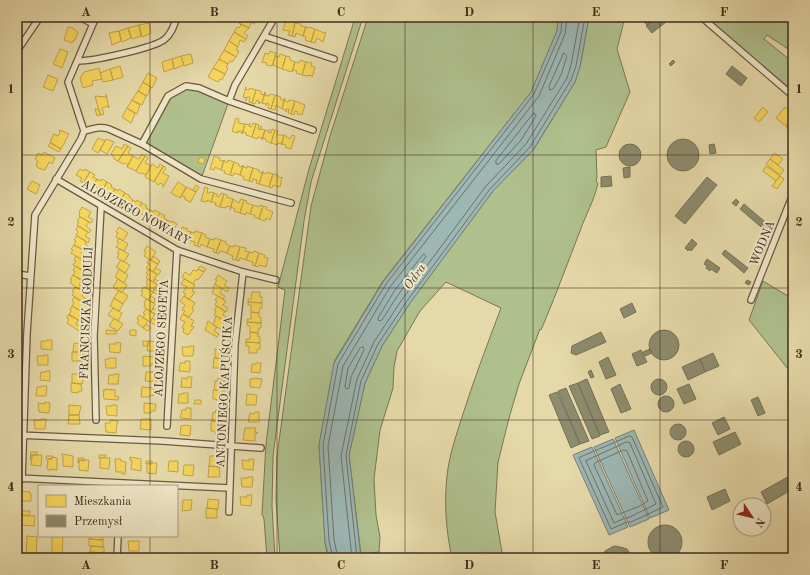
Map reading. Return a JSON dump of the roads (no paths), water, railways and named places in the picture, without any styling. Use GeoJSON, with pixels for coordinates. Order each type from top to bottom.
{"type":"FeatureCollection","features":[{"type":"Feature","properties":{"kind":"street"},"geometry":{"type":"LineString","coordinates":[[17,51],[40,17]]}},
{"type":"Feature","properties":{"kind":"street"},"geometry":{"type":"LineString","coordinates":[[80,17],[93,24]]}},
{"type":"Feature","properties":{"kind":"street"},"geometry":{"type":"LineString","coordinates":[[96,17],[68,82],[84,131],[81,139],[35,215],[30,276],[24,436],[20,478],[121,485]]}},
{"type":"Feature","properties":{"kind":"street"},"geometry":{"type":"LineString","coordinates":[[78,61],[89,61],[148,47],[161,42],[170,33],[177,17]]}},
{"type":"Feature","properties":{"kind":"street"},"geometry":{"type":"LineString","coordinates":[[229,101],[235,85],[275,17]]}},
{"type":"Feature","properties":{"kind":"street"},"geometry":{"type":"LineString","coordinates":[[702,17],[793,96]]}},
{"type":"Feature","properties":{"kind":"street"},"geometry":{"type":"LineString","coordinates":[[264,36],[334,59]]}},
{"type":"Feature","properties":{"kind":"street"},"geometry":{"type":"LineString","coordinates":[[142,144],[168,96],[186,86],[199,88],[229,101],[313,130]]}},
{"type":"Feature","properties":{"kind":"street"},"geometry":{"type":"LineString","coordinates":[[84,131],[105,127],[142,144],[201,179],[291,203]]}},
{"type":"Feature","properties":{"kind":"street","name":"ALOJZEGO NOWARY"},"geometry":{"type":"LineString","coordinates":[[56,180],[177,250],[243,272],[276,280]]}},
{"type":"Feature","properties":{"kind":"street","name":"WODNA"},"geometry":{"type":"LineString","coordinates":[[751,300],[793,194]]}},
{"type":"Feature","properties":{"kind":"street","name":"FRANCISZKA GODULI"},"geometry":{"type":"LineString","coordinates":[[96,420],[94,336],[101,207]]}},
{"type":"Feature","properties":{"kind":"street","name":"ALOJZEGO SEGETA"},"geometry":{"type":"LineString","coordinates":[[167,426],[177,250]]}},
{"type":"Feature","properties":{"kind":"street","name":"ANTONIEGO KAPUŚCIKA"},"geometry":{"type":"LineString","coordinates":[[228,512],[232,445],[235,344],[243,272]]}},
{"type":"Feature","properties":{"kind":"street"},"geometry":{"type":"LineString","coordinates":[[17,274],[30,276]]}},
{"type":"Feature","properties":{"kind":"street"},"geometry":{"type":"LineString","coordinates":[[17,435],[163,441],[261,448]]}},
{"type":"Feature","properties":{"kind":"street"},"geometry":{"type":"LineString","coordinates":[[178,487],[229,488]]}},
{"type":"Feature","properties":{"kind":"street"},"geometry":{"type":"LineString","coordinates":[[117,558],[118,537]]}},
{"type":"Feature","properties":{"kind":"water","name":"Odra"},"geometry":{"type":"Polygon","coordinates":[[[558,17],[589,17],[580,67],[575,82],[533,150],[493,191],[410,303],[382,346],[365,383],[349,455],[361,558],[329,558],[325,542],[319,445],[334,363],[383,282],[531,92],[557,31],[558,17]]]}},
{"type":"Feature","properties":{"kind":"water"},"geometry":{"type":"Polygon","coordinates":[[[634,430],[669,510],[650,518],[615,438],[634,430]]]}},
{"type":"Feature","properties":{"kind":"water"},"geometry":{"type":"Polygon","coordinates":[[[613,439],[649,519],[630,527],[594,447],[613,439]]]}},
{"type":"Feature","properties":{"kind":"water"},"geometry":{"type":"Polygon","coordinates":[[[592,447],[628,527],[609,535],[573,455],[592,447]]]}}]}
